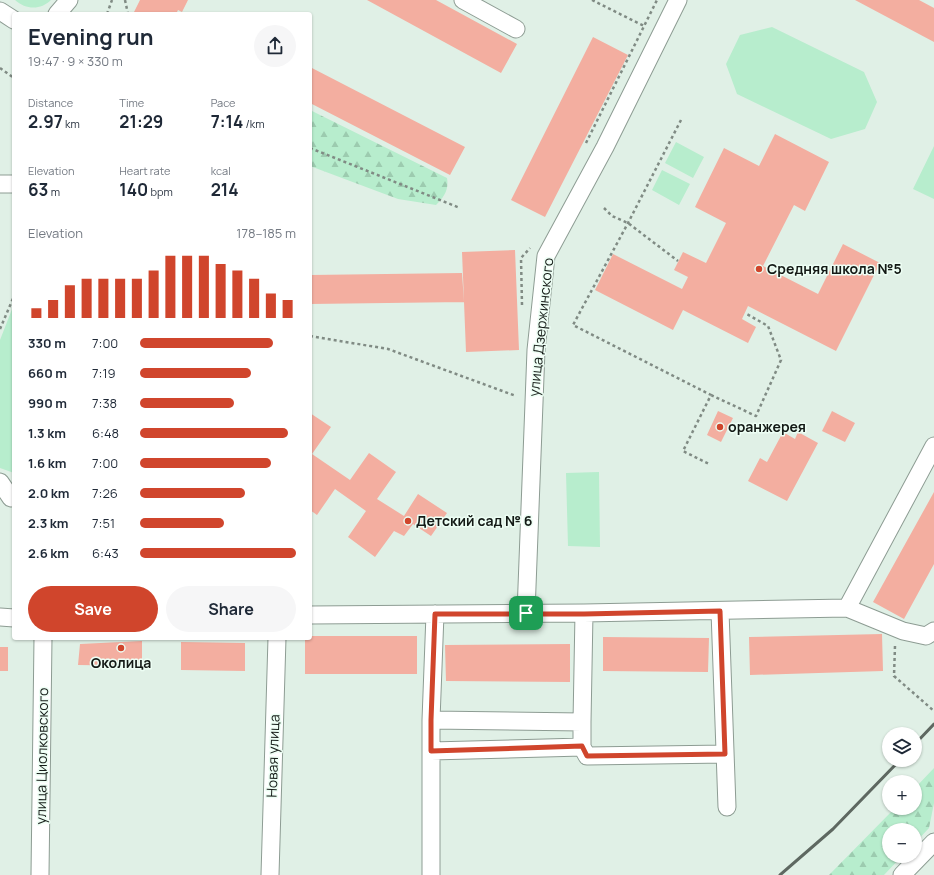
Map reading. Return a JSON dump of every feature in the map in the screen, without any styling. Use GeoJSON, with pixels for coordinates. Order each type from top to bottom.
{"type":"FeatureCollection","features":[{"type":"Feature","properties":{"kind":"street"},"geometry":{"type":"LineString","coordinates":[[463,0],[516,29]]}},
{"type":"Feature","properties":{"kind":"street","name":"улица Дзержинского"},"geometry":{"type":"LineString","coordinates":[[526,613],[536,350],[546,256],[605,147],[678,0]]}},
{"type":"Feature","properties":{"kind":"street"},"geometry":{"type":"LineString","coordinates":[[59,12],[67,5]]}},
{"type":"Feature","properties":{"kind":"street"},"geometry":{"type":"LineString","coordinates":[[0,11],[12,19]]}},
{"type":"Feature","properties":{"kind":"street"},"geometry":{"type":"LineString","coordinates":[[0,184],[12,184]]}},
{"type":"Feature","properties":{"kind":"street"},"geometry":{"type":"LineString","coordinates":[[846,608],[934,446]]}},
{"type":"Feature","properties":{"kind":"street"},"geometry":{"type":"LineString","coordinates":[[0,482],[8,498]]}},
{"type":"Feature","properties":{"kind":"street"},"geometry":{"type":"LineString","coordinates":[[312,615],[526,613],[584,614],[846,608],[904,631],[930,633]]}},
{"type":"Feature","properties":{"kind":"street"},"geometry":{"type":"LineString","coordinates":[[720,611],[727,807]]}},
{"type":"Feature","properties":{"kind":"street"},"geometry":{"type":"LineString","coordinates":[[431,875],[431,720],[435,614]]}},
{"type":"Feature","properties":{"kind":"street"},"geometry":{"type":"LineString","coordinates":[[584,614],[582,746],[587,756],[725,754]]}},
{"type":"Feature","properties":{"kind":"street"},"geometry":{"type":"LineString","coordinates":[[0,617],[12,618]]}},
{"type":"Feature","properties":{"kind":"street","name":"улица Циолковского"},"geometry":{"type":"LineString","coordinates":[[40,875],[43,640]]}},
{"type":"Feature","properties":{"kind":"street","name":"Новая улица"},"geometry":{"type":"LineString","coordinates":[[270,875],[276,640]]}},
{"type":"Feature","properties":{"kind":"street"},"geometry":{"type":"LineString","coordinates":[[431,720],[582,722]]}},
{"type":"Feature","properties":{"kind":"street"},"geometry":{"type":"LineString","coordinates":[[431,751],[582,746]]}},
{"type":"Feature","properties":{"kind":"street"},"geometry":{"type":"LineString","coordinates":[[902,875],[934,842]]}},
{"type":"Feature","properties":{"kind":"path"},"geometry":{"type":"LineString","coordinates":[[108,12],[112,0]]}},
{"type":"Feature","properties":{"kind":"path"},"geometry":{"type":"LineString","coordinates":[[125,0],[128,12]]}},
{"type":"Feature","properties":{"kind":"path"},"geometry":{"type":"LineString","coordinates":[[592,0],[660,34]]}},
{"type":"Feature","properties":{"kind":"path"},"geometry":{"type":"LineString","coordinates":[[0,68],[12,77]]}},
{"type":"Feature","properties":{"kind":"path"},"geometry":{"type":"LineString","coordinates":[[681,120],[573,325],[711,395],[756,416],[781,360],[768,326],[745,313]]}},
{"type":"Feature","properties":{"kind":"path"},"geometry":{"type":"LineString","coordinates":[[312,149],[460,208]]}},
{"type":"Feature","properties":{"kind":"path"},"geometry":{"type":"LineString","coordinates":[[604,208],[612,216],[628,223],[678,261]]}},
{"type":"Feature","properties":{"kind":"path"},"geometry":{"type":"LineString","coordinates":[[0,329],[12,301]]}},
{"type":"Feature","properties":{"kind":"path"},"geometry":{"type":"LineString","coordinates":[[312,336],[388,349],[516,396]]}},
{"type":"Feature","properties":{"kind":"path"},"geometry":{"type":"LineString","coordinates":[[709,464],[683,451],[711,395]]}},
{"type":"Feature","properties":{"kind":"path"},"geometry":{"type":"LineString","coordinates":[[895,641],[894,676],[934,711]]}},
{"type":"Feature","properties":{"kind":"green space"},"geometry":{"type":"Polygon","coordinates":[[[15,0],[51,0],[43,6],[33,8],[24,6],[15,0]]]}},
{"type":"Feature","properties":{"kind":"green space"},"geometry":{"type":"Polygon","coordinates":[[[772,27],[864,72],[877,102],[865,129],[831,139],[737,94],[726,64],[740,35],[772,27]]]}},
{"type":"Feature","properties":{"kind":"green space"},"geometry":{"type":"Polygon","coordinates":[[[312,111],[447,178],[447,190],[436,205],[398,199],[312,167],[312,111]]]}},
{"type":"Feature","properties":{"kind":"green space"},"geometry":{"type":"Polygon","coordinates":[[[676,142],[704,157],[693,178],[665,163],[676,142]]]}},
{"type":"Feature","properties":{"kind":"green space"},"geometry":{"type":"Polygon","coordinates":[[[934,146],[934,199],[913,189],[934,146]]]}},
{"type":"Feature","properties":{"kind":"green space"},"geometry":{"type":"Polygon","coordinates":[[[662,170],[690,184],[679,205],[652,190],[662,170]]]}},
{"type":"Feature","properties":{"kind":"green space"},"geometry":{"type":"Polygon","coordinates":[[[12,309],[12,472],[0,468],[0,340],[12,309]]]}},
{"type":"Feature","properties":{"kind":"green space"},"geometry":{"type":"Polygon","coordinates":[[[599,472],[600,547],[568,546],[566,473],[599,472]]]}},
{"type":"Feature","properties":{"kind":"green space"},"geometry":{"type":"Polygon","coordinates":[[[934,768],[934,803],[929,828],[922,836],[922,823],[882,823],[882,863],[895,863],[884,875],[829,875],[888,815],[922,815],[922,781],[934,768]]]}},
{"type":"Feature","properties":{"kind":"building"},"geometry":{"type":"Polygon","coordinates":[[[140,0],[188,0],[182,12],[178,10],[177,12],[134,12],[140,0]]]}},
{"type":"Feature","properties":{"kind":"building"},"geometry":{"type":"Polygon","coordinates":[[[367,0],[436,0],[517,44],[501,73],[367,0]]]}},
{"type":"Feature","properties":{"kind":"building"},"geometry":{"type":"Polygon","coordinates":[[[855,0],[919,0],[934,8],[934,42],[855,0]]]}},
{"type":"Feature","properties":{"kind":"building"},"geometry":{"type":"Polygon","coordinates":[[[593,37],[628,55],[545,217],[511,200],[593,37]]]}},
{"type":"Feature","properties":{"kind":"building"},"geometry":{"type":"Polygon","coordinates":[[[312,68],[465,147],[450,175],[312,104],[312,68]]]}},
{"type":"Feature","properties":{"kind":"building"},"geometry":{"type":"Polygon","coordinates":[[[775,134],[829,162],[805,211],[794,205],[763,266],[818,294],[843,244],[880,263],[836,351],[748,306],[742,319],[756,327],[748,343],[683,310],[673,330],[595,290],[613,254],[682,289],[688,277],[674,270],[683,252],[706,263],[726,223],[695,207],[724,148],[759,166],[775,134]]]}},
{"type":"Feature","properties":{"kind":"building"},"geometry":{"type":"Polygon","coordinates":[[[515,250],[519,350],[466,352],[462,252],[515,250]]]}},
{"type":"Feature","properties":{"kind":"building"},"geometry":{"type":"Polygon","coordinates":[[[462,273],[464,302],[312,304],[312,275],[462,273]]]}},
{"type":"Feature","properties":{"kind":"building","name":"оранжерея"},"geometry":{"type":"Polygon","coordinates":[[[718,411],[733,418],[721,442],[707,435],[718,411]]]}},
{"type":"Feature","properties":{"kind":"building"},"geometry":{"type":"Polygon","coordinates":[[[832,411],[855,423],[845,442],[822,431],[832,411]]]}},
{"type":"Feature","properties":{"kind":"building","name":"Детский сад № 6"},"geometry":{"type":"Polygon","coordinates":[[[312,414],[331,427],[312,454],[312,414]]]}},
{"type":"Feature","properties":{"kind":"building"},"geometry":{"type":"Polygon","coordinates":[[[783,432],[795,439],[798,432],[818,443],[787,501],[748,481],[760,458],[767,462],[783,432]]]}},
{"type":"Feature","properties":{"kind":"building","name":"Детский сад № 6"},"geometry":{"type":"Polygon","coordinates":[[[369,453],[396,472],[377,499],[404,516],[418,494],[447,513],[431,536],[413,524],[404,536],[394,531],[375,557],[348,537],[366,511],[335,489],[317,515],[312,511],[312,454],[350,480],[369,453]]]}},
{"type":"Feature","properties":{"kind":"building"},"geometry":{"type":"Polygon","coordinates":[[[934,492],[934,564],[904,619],[873,602],[934,492]]]}},
{"type":"Feature","properties":{"kind":"building"},"geometry":{"type":"Polygon","coordinates":[[[882,634],[883,671],[750,675],[749,637],[882,634]]]}},
{"type":"Feature","properties":{"kind":"building"},"geometry":{"type":"Polygon","coordinates":[[[312,636],[417,636],[417,674],[305,674],[305,640],[312,640],[312,636]]]}},
{"type":"Feature","properties":{"kind":"building"},"geometry":{"type":"Polygon","coordinates":[[[603,637],[709,638],[708,672],[603,671],[603,637]]]}},
{"type":"Feature","properties":{"kind":"building"},"geometry":{"type":"Polygon","coordinates":[[[142,641],[142,666],[78,665],[80,644],[142,641]]]}},
{"type":"Feature","properties":{"kind":"building"},"geometry":{"type":"Polygon","coordinates":[[[181,642],[245,643],[245,671],[181,670],[181,642]]]}},
{"type":"Feature","properties":{"kind":"building"},"geometry":{"type":"Polygon","coordinates":[[[570,644],[570,682],[446,681],[445,645],[570,644]]]}},
{"type":"Feature","properties":{"kind":"building"},"geometry":{"type":"Polygon","coordinates":[[[0,647],[8,647],[8,671],[0,671],[0,647]]]}},
{"type":"Feature","properties":{"kind":"railway"},"geometry":{"type":"LineString","coordinates":[[922,737],[934,724]]}},
{"type":"Feature","properties":{"kind":"railway"},"geometry":{"type":"LineString","coordinates":[[780,875],[833,829],[893,767]]}},
{"type":"Feature","properties":{"kind":"place","name":"Средняя школа №5"},"geometry":{"type":"Point","coordinates":[759,269]}},
{"type":"Feature","properties":{"kind":"place","name":"оранжерея"},"geometry":{"type":"Point","coordinates":[720,427]}},
{"type":"Feature","properties":{"kind":"place","name":"Детский сад № 6"},"geometry":{"type":"Point","coordinates":[408,521]}},
{"type":"Feature","properties":{"kind":"place","name":"Околица"},"geometry":{"type":"Point","coordinates":[121,648]}},
{"type":"Feature","properties":{"kind":"route"},"geometry":{"type":"LineString","coordinates":[[720,611],[725,754],[587,756],[582,746],[431,751],[435,614],[526,613],[584,614],[720,611]]}}]}
